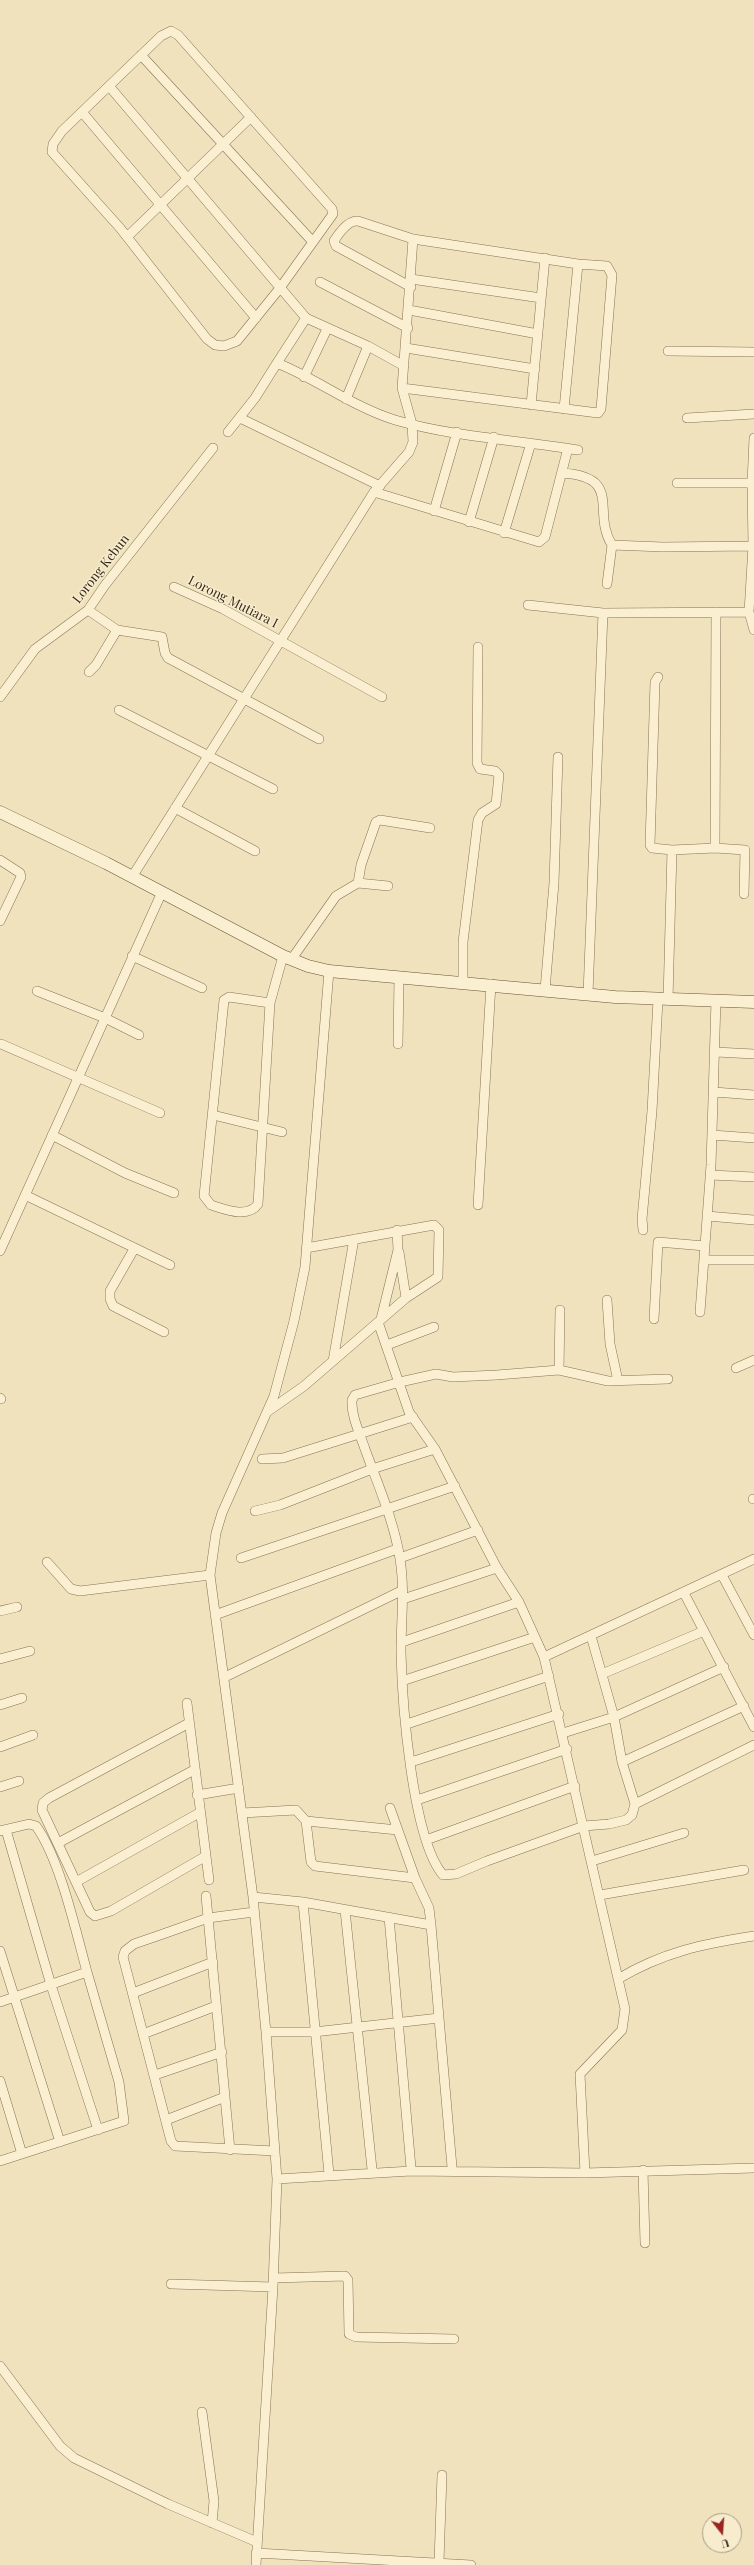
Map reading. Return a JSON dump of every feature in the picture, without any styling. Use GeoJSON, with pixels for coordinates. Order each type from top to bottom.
{"type":"FeatureCollection","features":[{"type":"Feature","properties":{"kind":"main road"},"geometry":{"type":"LineString","coordinates":[[0,812],[162,892],[287,958],[329,971],[663,1000],[754,1002]]}},
{"type":"Feature","properties":{"kind":"street"},"geometry":{"type":"LineString","coordinates":[[172,31],[178,35],[332,209],[333,214],[280,288],[237,341],[224,346],[215,345],[207,339],[127,237],[52,152],[53,144],[57,137],[141,55],[161,36],[172,31]]}},
{"type":"Feature","properties":{"kind":"street"},"geometry":{"type":"LineString","coordinates":[[141,55],[313,242]]}},
{"type":"Feature","properties":{"kind":"street"},"geometry":{"type":"LineString","coordinates":[[109,86],[306,318],[327,329],[368,346],[404,366]]}},
{"type":"Feature","properties":{"kind":"street"},"geometry":{"type":"LineString","coordinates":[[82,112],[256,318]]}},
{"type":"Feature","properties":{"kind":"street"},"geometry":{"type":"LineString","coordinates":[[127,237],[251,117]]}},
{"type":"Feature","properties":{"kind":"street"},"geometry":{"type":"LineString","coordinates":[[402,388],[598,413],[601,409],[612,275],[607,266],[578,264],[414,239],[354,221],[334,241],[336,246],[411,283],[541,298]]}},
{"type":"Feature","properties":{"kind":"street"},"geometry":{"type":"LineString","coordinates":[[132,877],[377,489],[409,452],[413,442],[412,424],[402,388],[414,239]]}},
{"type":"Feature","properties":{"kind":"street"},"geometry":{"type":"LineString","coordinates":[[531,404],[545,258]]}},
{"type":"Feature","properties":{"kind":"street"},"geometry":{"type":"LineString","coordinates":[[564,409],[578,264]]}},
{"type":"Feature","properties":{"kind":"street"},"geometry":{"type":"LineString","coordinates":[[320,282],[408,328]]}},
{"type":"Feature","properties":{"kind":"street"},"geometry":{"type":"LineString","coordinates":[[409,310],[538,334]]}},
{"type":"Feature","properties":{"kind":"street"},"geometry":{"type":"LineString","coordinates":[[228,432],[240,418],[306,318]]}},
{"type":"Feature","properties":{"kind":"street"},"geometry":{"type":"LineString","coordinates":[[304,377],[327,329]]}},
{"type":"Feature","properties":{"kind":"street"},"geometry":{"type":"LineString","coordinates":[[346,399],[368,346]]}},
{"type":"Feature","properties":{"kind":"street"},"geometry":{"type":"LineString","coordinates":[[406,348],[535,369]]}},
{"type":"Feature","properties":{"kind":"street"},"geometry":{"type":"LineString","coordinates":[[668,351],[754,352]]}},
{"type":"Feature","properties":{"kind":"street"},"geometry":{"type":"LineString","coordinates":[[277,363],[346,399],[393,419],[457,432],[578,450]]}},
{"type":"Feature","properties":{"kind":"street"},"geometry":{"type":"LineString","coordinates":[[687,418],[754,414]]}},
{"type":"Feature","properties":{"kind":"street"},"geometry":{"type":"LineString","coordinates":[[240,418],[377,489],[434,511],[536,543],[542,540],[568,448]]}},
{"type":"Feature","properties":{"kind":"street"},"geometry":{"type":"LineString","coordinates":[[434,511],[457,432]]}},
{"type":"Feature","properties":{"kind":"street"},"geometry":{"type":"LineString","coordinates":[[469,522],[494,437]]}},
{"type":"Feature","properties":{"kind":"street"},"geometry":{"type":"LineString","coordinates":[[754,438],[752,483],[754,519],[750,612],[754,630]]}},
{"type":"Feature","properties":{"kind":"street"},"geometry":{"type":"LineString","coordinates":[[504,533],[531,443]]}},
{"type":"Feature","properties":{"kind":"street","name":"Lorong Kebun"},"geometry":{"type":"LineString","coordinates":[[0,697],[35,649],[88,610],[110,579],[213,448]]}},
{"type":"Feature","properties":{"kind":"street"},"geometry":{"type":"LineString","coordinates":[[562,473],[588,478],[595,482],[602,500],[605,526],[612,545],[606,584]]}},
{"type":"Feature","properties":{"kind":"street"},"geometry":{"type":"LineString","coordinates":[[677,483],[752,483]]}},
{"type":"Feature","properties":{"kind":"street"},"geometry":{"type":"LineString","coordinates":[[612,545],[663,547],[753,546]]}},
{"type":"Feature","properties":{"kind":"street","name":"Lorong Mutiara I"},"geometry":{"type":"LineString","coordinates":[[174,587],[223,609],[382,697]]}},
{"type":"Feature","properties":{"kind":"street"},"geometry":{"type":"LineString","coordinates":[[528,605],[603,613],[750,612]]}},
{"type":"Feature","properties":{"kind":"street"},"geometry":{"type":"LineString","coordinates":[[88,610],[117,630],[162,637],[165,653],[168,658],[319,739]]}},
{"type":"Feature","properties":{"kind":"street"},"geometry":{"type":"LineString","coordinates":[[715,848],[716,612]]}},
{"type":"Feature","properties":{"kind":"street"},"geometry":{"type":"LineString","coordinates":[[588,994],[603,613]]}},
{"type":"Feature","properties":{"kind":"street"},"geometry":{"type":"LineString","coordinates":[[89,672],[96,665],[117,630]]}},
{"type":"Feature","properties":{"kind":"street"},"geometry":{"type":"LineString","coordinates":[[463,982],[463,942],[478,820],[482,813],[496,804],[499,777],[495,771],[480,769],[477,762],[478,647]]}},
{"type":"Feature","properties":{"kind":"street"},"geometry":{"type":"LineString","coordinates":[[658,677],[655,682],[650,845],[652,848],[672,850],[715,848],[745,850],[744,894]]}},
{"type":"Feature","properties":{"kind":"street"},"geometry":{"type":"LineString","coordinates":[[119,710],[210,755],[273,789]]}},
{"type":"Feature","properties":{"kind":"street"},"geometry":{"type":"LineString","coordinates":[[545,990],[554,883],[558,757]]}},
{"type":"Feature","properties":{"kind":"street"},"geometry":{"type":"LineString","coordinates":[[175,808],[255,851]]}},
{"type":"Feature","properties":{"kind":"street"},"geometry":{"type":"LineString","coordinates":[[358,883],[361,865],[376,822],[380,820],[430,828]]}},
{"type":"Feature","properties":{"kind":"street"},"geometry":{"type":"LineString","coordinates":[[643,1230],[642,1219],[663,1000],[672,850]]}},
{"type":"Feature","properties":{"kind":"street"},"geometry":{"type":"LineString","coordinates":[[0,860],[20,873],[21,878],[0,920]]}},
{"type":"Feature","properties":{"kind":"street"},"geometry":{"type":"LineString","coordinates":[[270,1003],[225,999],[204,1196],[210,1205],[245,1212],[256,1207],[264,1129],[270,1003],[287,958],[336,896],[358,883],[388,886]]}},
{"type":"Feature","properties":{"kind":"street"},"geometry":{"type":"LineString","coordinates":[[0,1251],[162,892]]}},
{"type":"Feature","properties":{"kind":"street"},"geometry":{"type":"LineString","coordinates":[[132,956],[202,988]]}},
{"type":"Feature","properties":{"kind":"street"},"geometry":{"type":"LineString","coordinates":[[256,2565],[273,2283],[277,2179],[266,2032],[253,1897],[210,1575],[216,1533],[222,1513],[274,1396],[294,1321],[306,1248],[329,971]]}},
{"type":"Feature","properties":{"kind":"street"},"geometry":{"type":"LineString","coordinates":[[398,1044],[399,977]]}},
{"type":"Feature","properties":{"kind":"street"},"geometry":{"type":"LineString","coordinates":[[478,1205],[491,984]]}},
{"type":"Feature","properties":{"kind":"street"},"geometry":{"type":"LineString","coordinates":[[37,991],[105,1018],[139,1035]]}},
{"type":"Feature","properties":{"kind":"street"},"geometry":{"type":"LineString","coordinates":[[700,1312],[710,1175],[716,1052],[716,1000]]}},
{"type":"Feature","properties":{"kind":"street"},"geometry":{"type":"LineString","coordinates":[[1,1044],[78,1076],[160,1113]]}},
{"type":"Feature","properties":{"kind":"street"},"geometry":{"type":"LineString","coordinates":[[716,1052],[754,1054]]}},
{"type":"Feature","properties":{"kind":"street"},"geometry":{"type":"LineString","coordinates":[[714,1092],[754,1095]]}},
{"type":"Feature","properties":{"kind":"street"},"geometry":{"type":"LineString","coordinates":[[213,1115],[264,1129],[282,1132]]}},
{"type":"Feature","properties":{"kind":"street"},"geometry":{"type":"LineString","coordinates":[[52,1135],[125,1174],[174,1193]]}},
{"type":"Feature","properties":{"kind":"street"},"geometry":{"type":"LineString","coordinates":[[712,1135],[754,1138]]}},
{"type":"Feature","properties":{"kind":"street"},"geometry":{"type":"LineString","coordinates":[[710,1175],[754,1177]]}},
{"type":"Feature","properties":{"kind":"street"},"geometry":{"type":"LineString","coordinates":[[25,1195],[134,1249],[170,1264]]}},
{"type":"Feature","properties":{"kind":"street"},"geometry":{"type":"LineString","coordinates":[[707,1216],[754,1220]]}},
{"type":"Feature","properties":{"kind":"street"},"geometry":{"type":"LineString","coordinates":[[266,1412],[304,1386],[406,1298],[438,1277],[439,1230],[434,1225],[397,1230],[306,1248]]}},
{"type":"Feature","properties":{"kind":"street"},"geometry":{"type":"LineString","coordinates":[[397,1230],[398,1250],[406,1298]]}},
{"type":"Feature","properties":{"kind":"street"},"geometry":{"type":"LineString","coordinates":[[333,1361],[354,1239]]}},
{"type":"Feature","properties":{"kind":"street"},"geometry":{"type":"LineString","coordinates":[[654,1318],[658,1242],[705,1246]]}},
{"type":"Feature","properties":{"kind":"street"},"geometry":{"type":"LineString","coordinates":[[134,1249],[110,1291],[110,1299],[113,1306],[164,1332]]}},
{"type":"Feature","properties":{"kind":"street"},"geometry":{"type":"LineString","coordinates":[[398,1250],[380,1321],[386,1345],[413,1417],[435,1449],[497,1568],[519,1602],[544,1657],[559,1714],[625,2009],[622,2030],[580,2074],[585,2173]]}},
{"type":"Feature","properties":{"kind":"street"},"geometry":{"type":"LineString","coordinates":[[704,1260],[754,1260]]}},
{"type":"Feature","properties":{"kind":"street"},"geometry":{"type":"LineString","coordinates":[[607,1300],[610,1344],[618,1381]]}},
{"type":"Feature","properties":{"kind":"street"},"geometry":{"type":"LineString","coordinates":[[559,1370],[560,1310]]}},
{"type":"Feature","properties":{"kind":"street"},"geometry":{"type":"LineString","coordinates":[[386,1345],[434,1327]]}},
{"type":"Feature","properties":{"kind":"street"},"geometry":{"type":"LineString","coordinates":[[736,1368],[754,1360]]}},
{"type":"Feature","properties":{"kind":"street"},"geometry":{"type":"LineString","coordinates":[[591,1636],[614,1717],[622,1762],[635,1804],[632,1815],[626,1820],[584,1826],[447,1876],[443,1875],[438,1869],[426,1840],[417,1800],[411,1762],[402,1681],[403,1595],[400,1558],[387,1510],[352,1406],[356,1395],[429,1375],[489,1375],[559,1370],[608,1381],[668,1378]]}},
{"type":"Feature","properties":{"kind":"street"},"geometry":{"type":"LineString","coordinates":[[262,1459],[284,1458],[413,1417]]}},
{"type":"Feature","properties":{"kind":"street"},"geometry":{"type":"LineString","coordinates":[[255,1511],[280,1505],[372,1469],[435,1449]]}},
{"type":"Feature","properties":{"kind":"street"},"geometry":{"type":"LineString","coordinates":[[241,1558],[455,1486]]}},
{"type":"Feature","properties":{"kind":"street"},"geometry":{"type":"LineString","coordinates":[[400,1558],[478,1530]]}},
{"type":"Feature","properties":{"kind":"street"},"geometry":{"type":"LineString","coordinates":[[215,1615],[397,1548]]}},
{"type":"Feature","properties":{"kind":"street"},"geometry":{"type":"LineString","coordinates":[[544,1657],[684,1593],[754,1559]]}},
{"type":"Feature","properties":{"kind":"street"},"geometry":{"type":"LineString","coordinates":[[47,1562],[72,1588],[80,1591],[210,1575]]}},
{"type":"Feature","properties":{"kind":"street"},"geometry":{"type":"LineString","coordinates":[[224,1677],[403,1595],[497,1568]]}},
{"type":"Feature","properties":{"kind":"street"},"geometry":{"type":"LineString","coordinates":[[722,1575],[754,1635]]}},
{"type":"Feature","properties":{"kind":"street"},"geometry":{"type":"LineString","coordinates":[[684,1593],[744,1706],[754,1728]]}},
{"type":"Feature","properties":{"kind":"street"},"geometry":{"type":"LineString","coordinates":[[402,1642],[519,1602]]}},
{"type":"Feature","properties":{"kind":"street"},"geometry":{"type":"LineString","coordinates":[[0,1611],[17,1607]]}},
{"type":"Feature","properties":{"kind":"street"},"geometry":{"type":"LineString","coordinates":[[602,1674],[704,1631]]}},
{"type":"Feature","properties":{"kind":"street"},"geometry":{"type":"LineString","coordinates":[[402,1681],[535,1637]]}},
{"type":"Feature","properties":{"kind":"street"},"geometry":{"type":"LineString","coordinates":[[0,1659],[30,1652]]}},
{"type":"Feature","properties":{"kind":"street"},"geometry":{"type":"LineString","coordinates":[[563,1733],[614,1717],[724,1668]]}},
{"type":"Feature","properties":{"kind":"street"},"geometry":{"type":"LineString","coordinates":[[407,1724],[549,1676]]}},
{"type":"Feature","properties":{"kind":"street"},"geometry":{"type":"LineString","coordinates":[[0,1705],[22,1698]]}},
{"type":"Feature","properties":{"kind":"street"},"geometry":{"type":"LineString","coordinates":[[187,1704],[199,1813],[209,1880]]}},
{"type":"Feature","properties":{"kind":"street"},"geometry":{"type":"LineString","coordinates":[[622,1762],[744,1706]]}},
{"type":"Feature","properties":{"kind":"street"},"geometry":{"type":"LineString","coordinates":[[411,1762],[559,1714]]}},
{"type":"Feature","properties":{"kind":"street"},"geometry":{"type":"LineString","coordinates":[[189,1723],[43,1803],[42,1810],[90,1912],[95,1916],[101,1915],[206,1856]]}},
{"type":"Feature","properties":{"kind":"street"},"geometry":{"type":"LineString","coordinates":[[0,1747],[33,1735]]}},
{"type":"Feature","properties":{"kind":"street"},"geometry":{"type":"LineString","coordinates":[[635,1804],[754,1745]]}},
{"type":"Feature","properties":{"kind":"street"},"geometry":{"type":"LineString","coordinates":[[417,1800],[567,1749]]}},
{"type":"Feature","properties":{"kind":"street"},"geometry":{"type":"LineString","coordinates":[[58,1843],[194,1770]]}},
{"type":"Feature","properties":{"kind":"street"},"geometry":{"type":"LineString","coordinates":[[0,1787],[19,1780]]}},
{"type":"Feature","properties":{"kind":"street"},"geometry":{"type":"LineString","coordinates":[[426,1840],[575,1786]]}},
{"type":"Feature","properties":{"kind":"street"},"geometry":{"type":"LineString","coordinates":[[197,1795],[239,1788]]}},
{"type":"Feature","properties":{"kind":"street"},"geometry":{"type":"LineString","coordinates":[[390,1808],[415,1878],[429,1908],[452,2166]]}},
{"type":"Feature","properties":{"kind":"street"},"geometry":{"type":"LineString","coordinates":[[242,1813],[296,1810],[306,1821],[311,1862],[316,1866],[415,1878]]}},
{"type":"Feature","properties":{"kind":"street"},"geometry":{"type":"LineString","coordinates":[[76,1882],[199,1813]]}},
{"type":"Feature","properties":{"kind":"street"},"geometry":{"type":"LineString","coordinates":[[306,1821],[398,1830]]}},
{"type":"Feature","properties":{"kind":"street"},"geometry":{"type":"LineString","coordinates":[[0,2161],[98,2130],[124,2121],[119,2082],[55,1866],[36,1826],[29,1824],[3,1831],[98,2130]]}},
{"type":"Feature","properties":{"kind":"street"},"geometry":{"type":"LineString","coordinates":[[592,1861],[684,1833]]}},
{"type":"Feature","properties":{"kind":"street"},"geometry":{"type":"LineString","coordinates":[[600,1895],[744,1870]]}},
{"type":"Feature","properties":{"kind":"street"},"geometry":{"type":"LineString","coordinates":[[206,1896],[216,2006],[222,2052],[230,2150]]}},
{"type":"Feature","properties":{"kind":"street"},"geometry":{"type":"LineString","coordinates":[[253,1897],[303,1902],[430,1925]]}},
{"type":"Feature","properties":{"kind":"street"},"geometry":{"type":"LineString","coordinates":[[303,1902],[314,2032],[329,2174]]}},
{"type":"Feature","properties":{"kind":"street"},"geometry":{"type":"LineString","coordinates":[[345,1910],[372,2169]]}},
{"type":"Feature","properties":{"kind":"street"},"geometry":{"type":"LineString","coordinates":[[254,1912],[208,1918],[134,1944],[125,1950],[123,1958],[134,1993],[143,2034],[155,2075],[171,2141],[175,2146],[230,2150],[275,2151]]}},
{"type":"Feature","properties":{"kind":"street"},"geometry":{"type":"LineString","coordinates":[[389,1917],[397,2023],[411,2168]]}},
{"type":"Feature","properties":{"kind":"street"},"geometry":{"type":"LineString","coordinates":[[618,1979],[646,1962],[683,1950],[754,1936]]}},
{"type":"Feature","properties":{"kind":"street"},"geometry":{"type":"LineString","coordinates":[[0,1951],[60,2142]]}},
{"type":"Feature","properties":{"kind":"street"},"geometry":{"type":"LineString","coordinates":[[134,1993],[213,1962]]}},
{"type":"Feature","properties":{"kind":"street"},"geometry":{"type":"LineString","coordinates":[[0,2002],[87,1972]]}},
{"type":"Feature","properties":{"kind":"street"},"geometry":{"type":"LineString","coordinates":[[143,2034],[216,2006]]}},
{"type":"Feature","properties":{"kind":"street"},"geometry":{"type":"LineString","coordinates":[[266,2032],[314,2032],[439,2018]]}},
{"type":"Feature","properties":{"kind":"street"},"geometry":{"type":"LineString","coordinates":[[155,2075],[222,2052]]}},
{"type":"Feature","properties":{"kind":"street"},"geometry":{"type":"LineString","coordinates":[[0,2081],[22,2154]]}},
{"type":"Feature","properties":{"kind":"street"},"geometry":{"type":"LineString","coordinates":[[166,2120],[225,2097]]}},
{"type":"Feature","properties":{"kind":"street"},"geometry":{"type":"LineString","coordinates":[[277,2179],[329,2174],[452,2170],[585,2173],[644,2170],[754,2168]]}},
{"type":"Feature","properties":{"kind":"street"},"geometry":{"type":"LineString","coordinates":[[644,2170],[645,2243]]}},
{"type":"Feature","properties":{"kind":"street"},"geometry":{"type":"LineString","coordinates":[[171,2284],[273,2283],[345,2276],[348,2280],[347,2326],[349,2334],[356,2337],[454,2339]]}},
{"type":"Feature","properties":{"kind":"street"},"geometry":{"type":"LineString","coordinates":[[0,2366],[60,2446],[74,2458],[212,2523],[257,2542]]}},
{"type":"Feature","properties":{"kind":"street"},"geometry":{"type":"LineString","coordinates":[[202,2412],[214,2501],[212,2523]]}},
{"type":"Feature","properties":{"kind":"street"},"geometry":{"type":"LineString","coordinates":[[439,2562],[442,2475]]}},
{"type":"Feature","properties":{"kind":"street"},"geometry":{"type":"LineString","coordinates":[[256,2552],[471,2565]]}}]}
